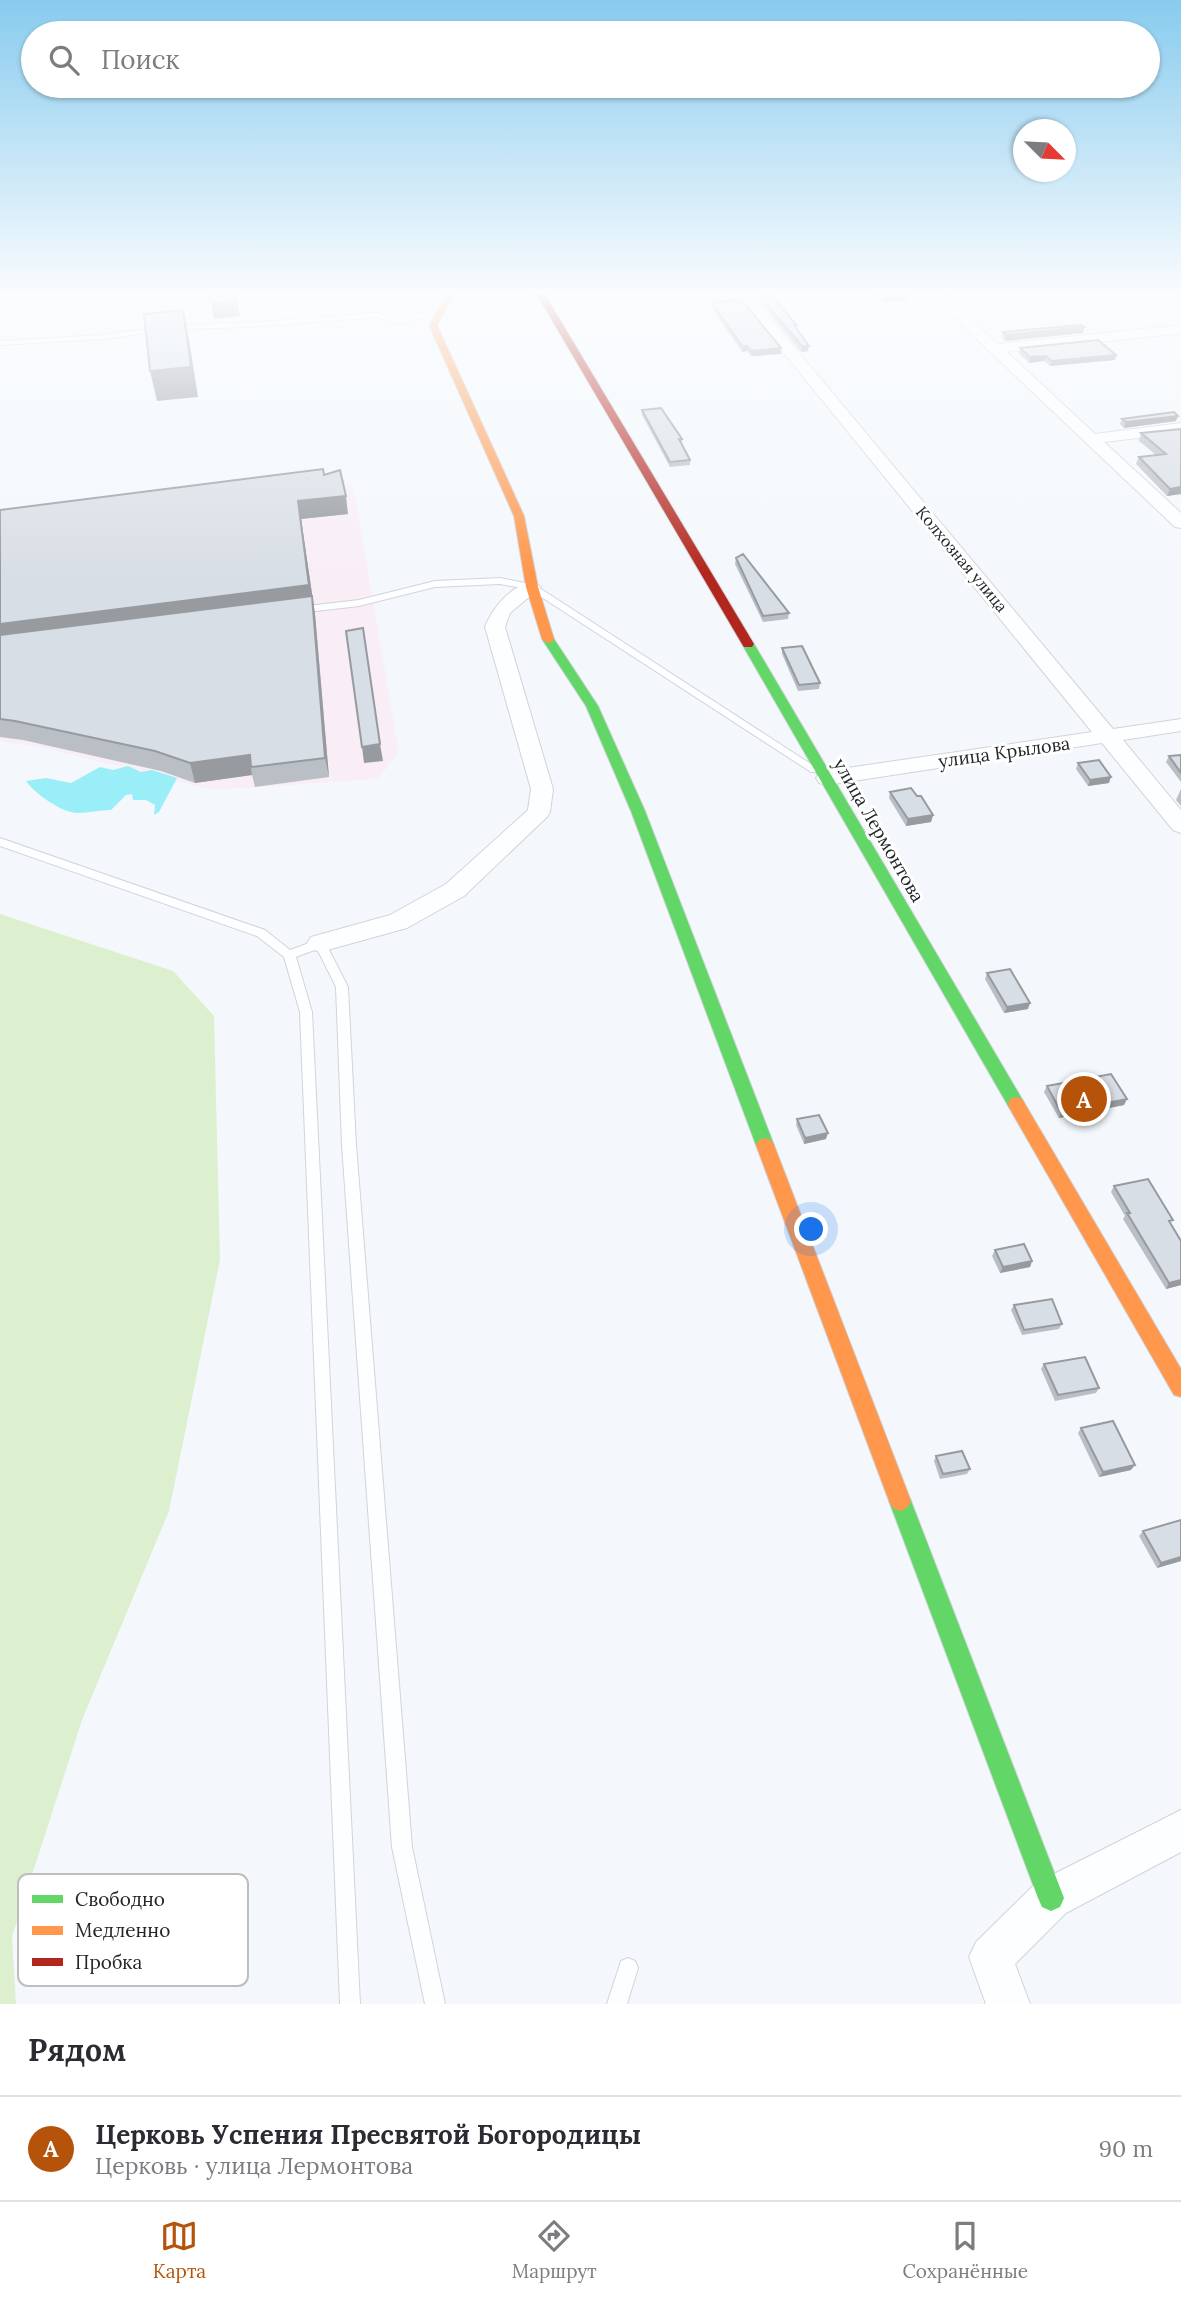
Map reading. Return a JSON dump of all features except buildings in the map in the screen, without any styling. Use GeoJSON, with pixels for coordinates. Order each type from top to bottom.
{"type":"FeatureCollection","features":[{"type":"Feature","properties":{"kind":"street"},"geometry":{"type":"LineString","coordinates":[[461,387],[519,516],[532,587],[550,645],[592,706],[638,811],[1051,1898]]}},
{"type":"Feature","properties":{"kind":"street","name":"улица Лермонтова"},"geometry":{"type":"LineString","coordinates":[[595,387],[827,778],[1181,1388]]}},
{"type":"Feature","properties":{"kind":"street","name":"Колхозная улица"},"geometry":{"type":"LineString","coordinates":[[819,387],[1181,825]]}},
{"type":"Feature","properties":{"kind":"street"},"geometry":{"type":"LineString","coordinates":[[1035,387],[1181,523]]}},
{"type":"Feature","properties":{"kind":"street"},"geometry":{"type":"LineString","coordinates":[[1090,439],[1181,428]]}},
{"type":"Feature","properties":{"kind":"street"},"geometry":{"type":"LineString","coordinates":[[320,943],[398,922],[455,890],[539,812],[542,789],[495,627],[500,610],[532,587]]}},
{"type":"Feature","properties":{"kind":"street","name":"улица Крылова"},"geometry":{"type":"LineString","coordinates":[[827,778],[1181,725]]}},
{"type":"Feature","properties":{"kind":"street"},"geometry":{"type":"LineString","coordinates":[[1008,2004],[991,1957],[1051,1898],[1181,1830]]}},
{"type":"Feature","properties":{"kind":"lane"},"geometry":{"type":"LineString","coordinates":[[284,612],[359,603],[435,584],[500,581],[532,587],[827,778]]}},
{"type":"Feature","properties":{"kind":"lane"},"geometry":{"type":"LineString","coordinates":[[0,842],[261,933],[289,955],[306,1012],[350,2004]]}},
{"type":"Feature","properties":{"kind":"lane"},"geometry":{"type":"LineString","coordinates":[[289,955],[320,943],[342,987],[350,1158],[402,1847],[435,2004]]}},
{"type":"Feature","properties":{"kind":"lane"},"geometry":{"type":"LineString","coordinates":[[617,2004],[628,1968]]}},
{"type":"Feature","properties":{"kind":"shaded area"},"geometry":{"type":"Polygon","coordinates":[[[338,476],[354,489],[399,752],[378,779],[213,790],[49,749],[0,741],[0,525],[338,476]]]}},
{"type":"Feature","properties":{"kind":"green space"},"geometry":{"type":"Polygon","coordinates":[[[0,914],[173,971],[214,1016],[220,1260],[169,1511],[82,1720],[32,1874],[18,1874],[18,1918],[12,1937],[16,2004],[0,2004],[0,914]]]}},
{"type":"Feature","properties":{"kind":"water"},"geometry":{"type":"Polygon","coordinates":[[[128,766],[141,772],[152,770],[177,778],[159,812],[154,815],[155,805],[146,800],[133,800],[132,794],[126,795],[111,810],[71,812],[49,802],[26,781],[46,778],[71,783],[100,767],[113,770],[128,766]]]}},
{"type":"Feature","properties":{"kind":"traffic: fast"},"geometry":{"type":"LineString","coordinates":[[548,639],[592,706],[638,811],[765,1145]]}},
{"type":"Feature","properties":{"kind":"traffic: fast"},"geometry":{"type":"LineString","coordinates":[[748,644],[1016,1104]]}},
{"type":"Feature","properties":{"kind":"traffic: fast"},"geometry":{"type":"LineString","coordinates":[[900,1501],[1051,1898]]}},
{"type":"Feature","properties":{"kind":"traffic: slow"},"geometry":{"type":"LineString","coordinates":[[461,387],[519,516],[532,587],[548,639]]}},
{"type":"Feature","properties":{"kind":"traffic: slow"},"geometry":{"type":"LineString","coordinates":[[1016,1104],[1181,1388]]}},
{"type":"Feature","properties":{"kind":"traffic: slow"},"geometry":{"type":"LineString","coordinates":[[765,1145],[900,1501]]}},
{"type":"Feature","properties":{"kind":"traffic: jam"},"geometry":{"type":"LineString","coordinates":[[595,387],[748,644]]}},
{"type":"Feature","properties":{"kind":"place","name":"Церковь Успения Пресвятой Богородицы"},"geometry":{"type":"Point","coordinates":[1084,1099]}}]}
